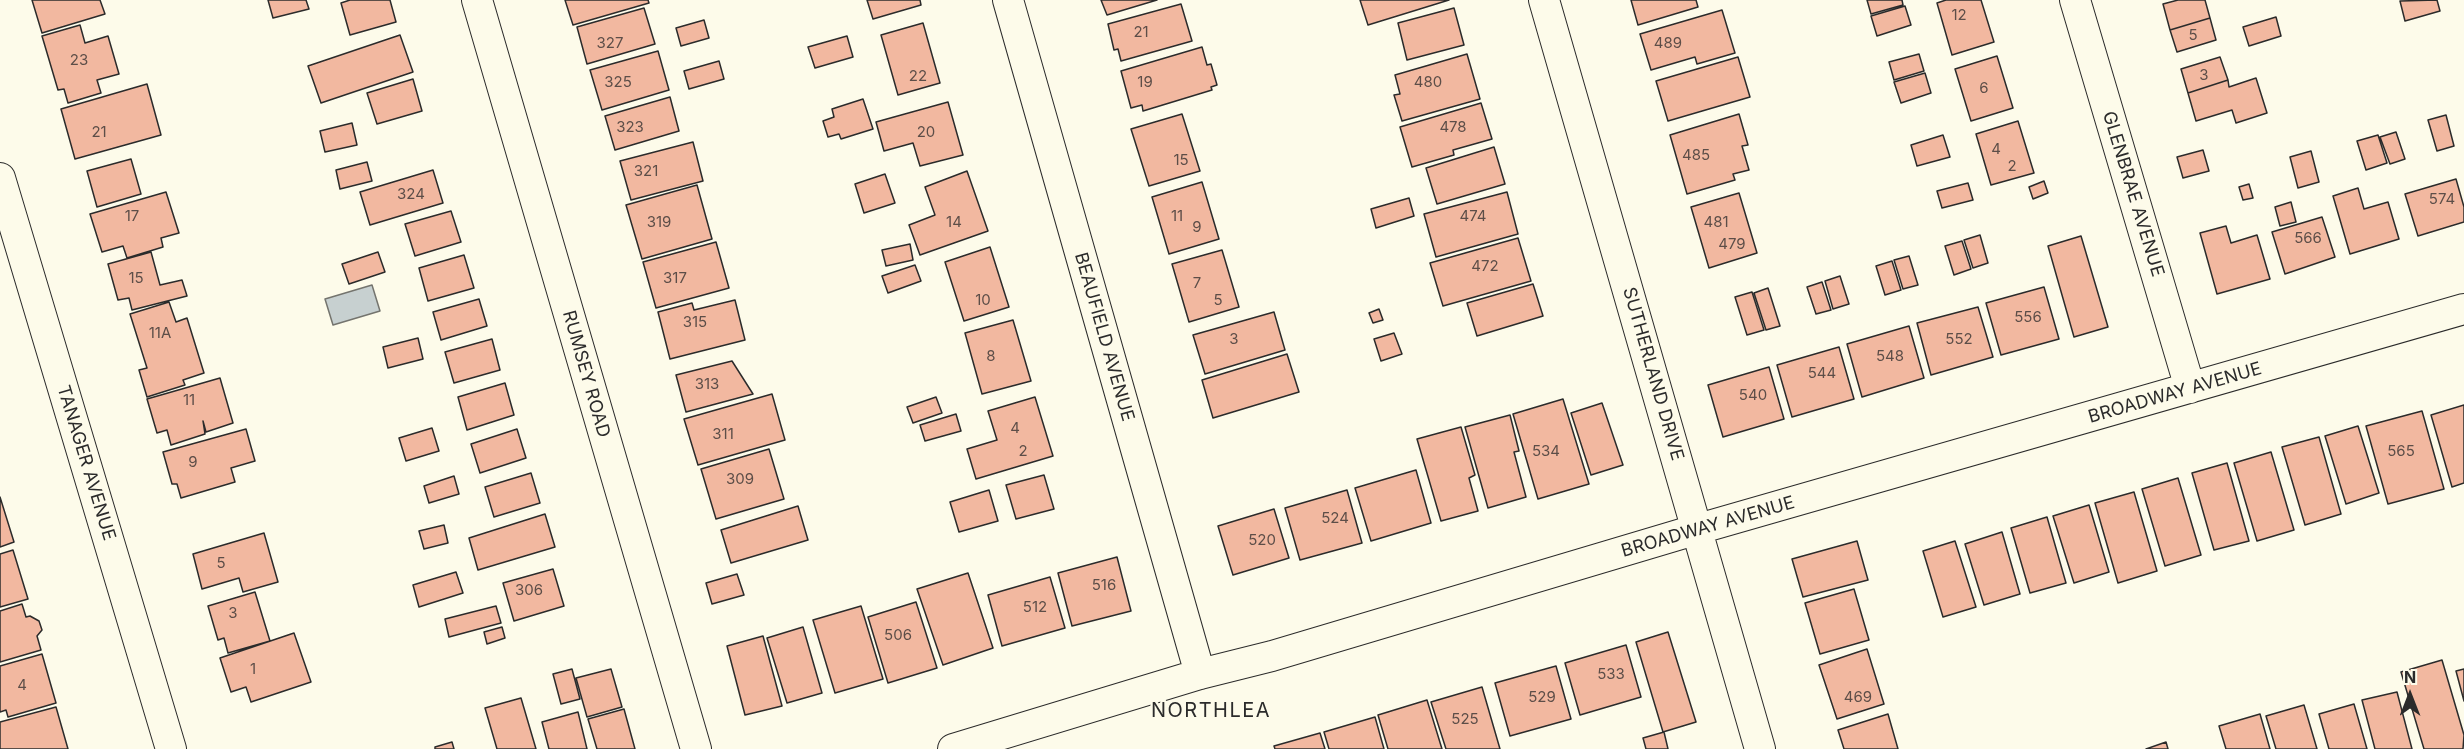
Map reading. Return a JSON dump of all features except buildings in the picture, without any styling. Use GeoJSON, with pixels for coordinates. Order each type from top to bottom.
{"type":"FeatureCollection","features":[{"type":"Feature","properties":{"kind":"street","name":"RUMSEY ROAD"},"geometry":{"type":"LineString","coordinates":[[477,0],[696,749]]}},
{"type":"Feature","properties":{"kind":"street","name":"BEAUFIELD AVENUE"},"geometry":{"type":"LineString","coordinates":[[1008,0],[1200,674]]}},
{"type":"Feature","properties":{"kind":"street","name":"SUTHERLAND DRIVE"},"geometry":{"type":"LineString","coordinates":[[1544,0],[1760,749]]}},
{"type":"Feature","properties":{"kind":"street","name":"GLENBRAE AVENUE"},"geometry":{"type":"LineString","coordinates":[[2075,0],[2190,388]]}},
{"type":"Feature","properties":{"kind":"street","name":"TANAGER AVENUE"},"geometry":{"type":"LineString","coordinates":[[0,178],[171,749]]}},
{"type":"Feature","properties":{"kind":"street","name":"BROADWAY AVENUE"},"geometry":{"type":"LineString","coordinates":[[953,749],[1200,674],[1272,656],[1698,529],[2464,309]]}},
{"type":"Feature","properties":{"kind":"shaded area"},"geometry":{"type":"Polygon","coordinates":[[[372,285],[380,311],[333,325],[325,299],[372,285]]]}},
{"type":"Feature","properties":{"kind":"district","name":"NORTHLEA"},"geometry":{"type":"Point","coordinates":[1211,711]}}]}
